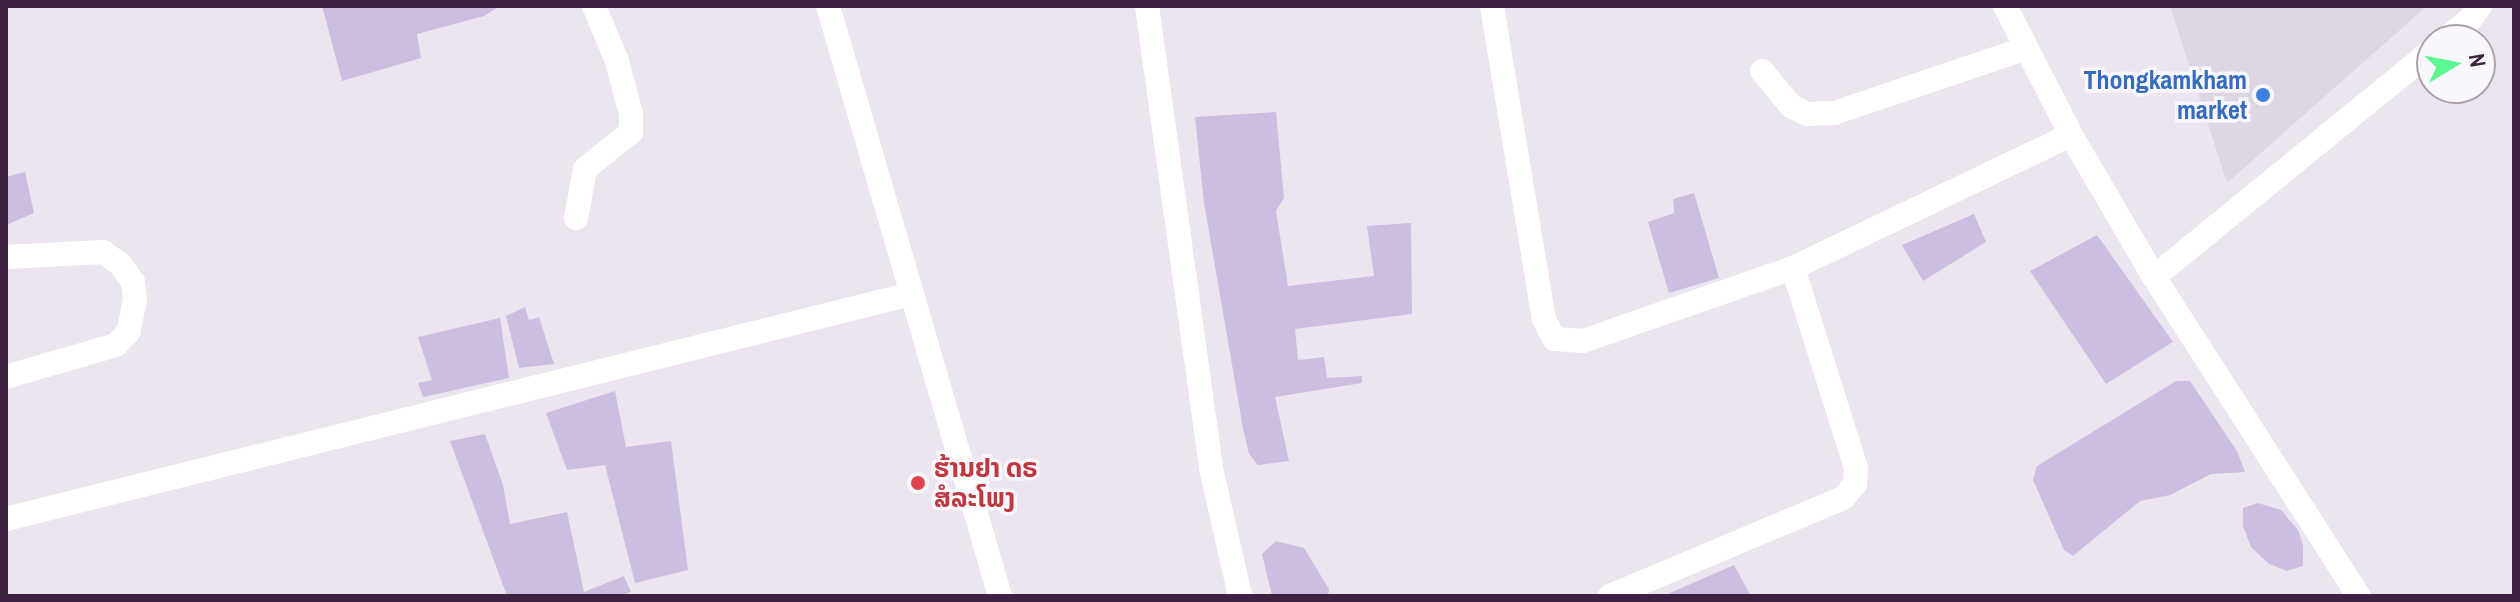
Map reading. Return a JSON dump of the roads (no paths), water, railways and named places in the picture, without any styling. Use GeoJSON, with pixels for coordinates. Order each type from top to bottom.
{"type":"FeatureCollection","features":[{"type":"Feature","properties":{"kind":"street"},"geometry":{"type":"LineString","coordinates":[[576,218],[585,169],[631,132],[631,114],[617,61],[594,6]]}},
{"type":"Feature","properties":{"kind":"street"},"geometry":{"type":"LineString","coordinates":[[828,6],[1000,596]]}},
{"type":"Feature","properties":{"kind":"street"},"geometry":{"type":"LineString","coordinates":[[1147,6],[1211,468],[1240,596]]}},
{"type":"Feature","properties":{"kind":"street"},"geometry":{"type":"LineString","coordinates":[[1492,6],[1544,319],[1554,339],[1583,341],[1793,268],[2071,135]]}},
{"type":"Feature","properties":{"kind":"street"},"geometry":{"type":"LineString","coordinates":[[2005,6],[2024,49],[2071,135],[2154,277],[2359,596]]}},
{"type":"Feature","properties":{"kind":"street"},"geometry":{"type":"LineString","coordinates":[[2464,24],[2480,6]]}},
{"type":"Feature","properties":{"kind":"street"},"geometry":{"type":"LineString","coordinates":[[1762,71],[1791,106],[1807,114],[1834,113],[2024,49]]}},
{"type":"Feature","properties":{"kind":"street"},"geometry":{"type":"LineString","coordinates":[[2154,277],[2416,63]]}},
{"type":"Feature","properties":{"kind":"street"},"geometry":{"type":"LineString","coordinates":[[6,257],[103,252],[120,264],[133,282],[135,299],[129,331],[116,345],[6,377]]}},
{"type":"Feature","properties":{"kind":"street"},"geometry":{"type":"LineString","coordinates":[[1610,596],[1843,498],[1855,484],[1856,468],[1793,268]]}},
{"type":"Feature","properties":{"kind":"street"},"geometry":{"type":"LineString","coordinates":[[6,519],[911,294]]}},
{"type":"Feature","properties":{"kind":"place","name":"Thongkamkham market"},"geometry":{"type":"Point","coordinates":[2263,95]}},
{"type":"Feature","properties":{"kind":"place","name":"ຮ້ານຢາ ດຣ ສໍລະໂພງ"},"geometry":{"type":"Point","coordinates":[918,483]}}]}
